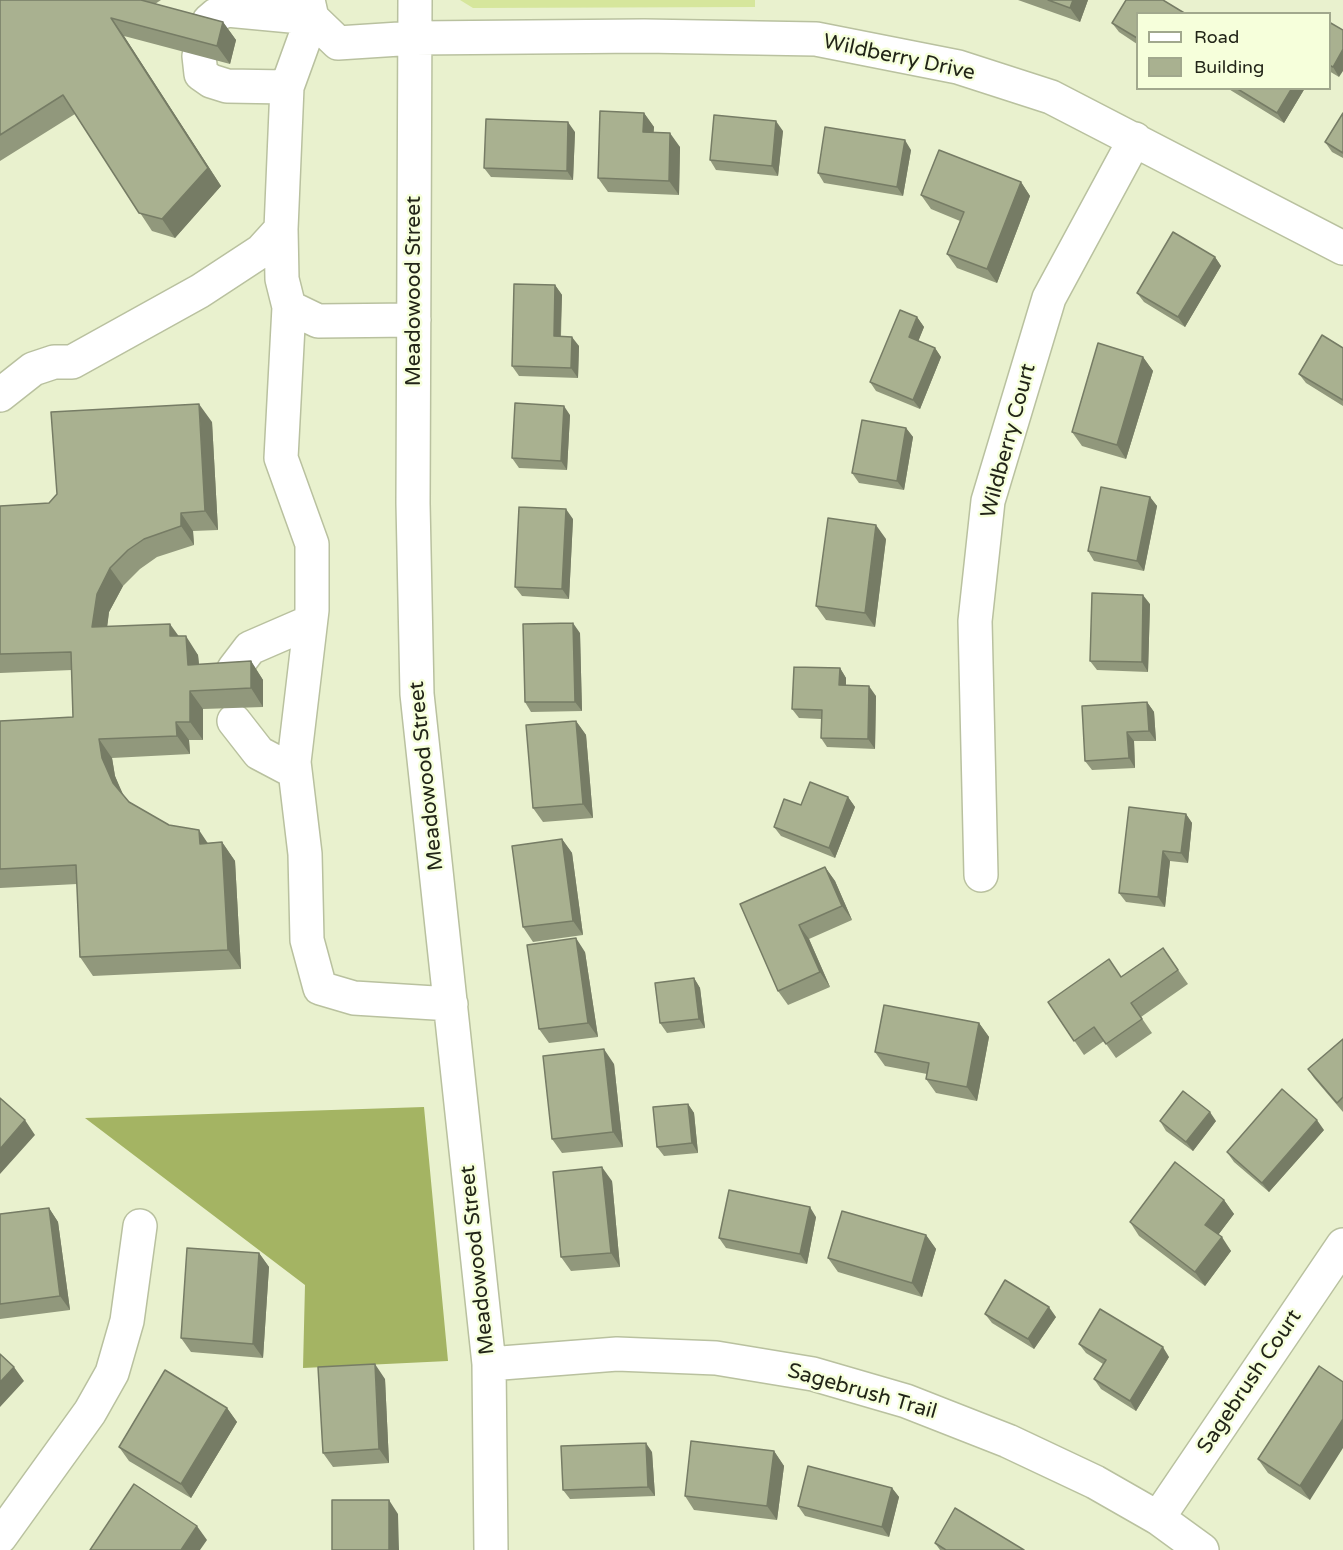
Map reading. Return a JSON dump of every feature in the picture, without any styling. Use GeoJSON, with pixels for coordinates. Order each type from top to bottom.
{"type":"FeatureCollection","features":[{"type":"Feature","properties":{"kind":"street","name":"Meadowood Street"},"geometry":{"type":"LineString","coordinates":[[415,0],[413,503],[417,694],[489,1364],[491,1550]]}},
{"type":"Feature","properties":{"kind":"street","name":"Wildberry Drive"},"geometry":{"type":"LineString","coordinates":[[310,9],[338,43],[415,38],[644,36],[816,39],[958,67],[1051,97],[1343,248]]}},
{"type":"Feature","properties":{"kind":"street"},"geometry":{"type":"LineString","coordinates":[[287,87],[227,86],[211,81],[201,74],[202,44],[209,21],[227,10],[310,9],[287,87],[281,229],[282,279],[289,307],[281,458],[312,544],[310,622],[294,762],[305,854],[308,940],[320,988],[354,998],[451,1004]]}},
{"type":"Feature","properties":{"kind":"street","name":"Wildberry Court"},"geometry":{"type":"LineString","coordinates":[[981,875],[975,621],[988,501],[1049,298],[1135,139]]}},
{"type":"Feature","properties":{"kind":"street"},"geometry":{"type":"LineString","coordinates":[[0,395],[33,369],[54,362],[72,362],[200,291],[261,251],[281,229]]}},
{"type":"Feature","properties":{"kind":"street"},"geometry":{"type":"LineString","coordinates":[[289,307],[318,321],[414,320]]}},
{"type":"Feature","properties":{"kind":"street"},"geometry":{"type":"LineString","coordinates":[[234,669],[250,648],[310,622]]}},
{"type":"Feature","properties":{"kind":"street"},"geometry":{"type":"LineString","coordinates":[[234,722],[259,753],[294,772]]}},
{"type":"Feature","properties":{"kind":"street"},"geometry":{"type":"LineString","coordinates":[[0,1537],[90,1412],[112,1373],[127,1321],[140,1226]]}},
{"type":"Feature","properties":{"kind":"street","name":"Sagebrush Court"},"geometry":{"type":"LineString","coordinates":[[1158,1518],[1343,1245]]}},
{"type":"Feature","properties":{"kind":"street","name":"Sagebrush Trail"},"geometry":{"type":"LineString","coordinates":[[489,1364],[617,1354],[716,1358],[813,1374],[906,1401],[1008,1441],[1095,1482],[1158,1518],[1203,1550]]}},
{"type":"Feature","properties":{"kind":"street"},"geometry":{"type":"LineString","coordinates":[[0,1544],[8,1550]]}},
{"type":"Feature","properties":{"kind":"green space"},"geometry":{"type":"Polygon","coordinates":[[[460,0],[755,0],[755,7],[473,8],[460,0]]]}},
{"type":"Feature","properties":{"kind":"green space"},"geometry":{"type":"Polygon","coordinates":[[[424,1107],[448,1361],[303,1368],[305,1285],[85,1118],[424,1107]]]}},
{"type":"Feature","properties":{"kind":"building"},"geometry":{"type":"Polygon","coordinates":[[[0,0],[141,0],[223,22],[217,46],[111,18],[208,168],[162,219],[139,213],[63,95],[0,135],[0,0]]]}},
{"type":"Feature","properties":{"kind":"building"},"geometry":{"type":"Polygon","coordinates":[[[1048,0],[1073,0],[1070,8],[1048,0]]]}},
{"type":"Feature","properties":{"kind":"building"},"geometry":{"type":"Polygon","coordinates":[[[1126,0],[1163,0],[1183,12],[1136,12],[1136,37],[1112,23],[1126,0]]]}},
{"type":"Feature","properties":{"kind":"building"},"geometry":{"type":"Polygon","coordinates":[[[1331,23],[1343,30],[1343,49],[1333,67],[1331,66],[1331,23]]]}},
{"type":"Feature","properties":{"kind":"building"},"geometry":{"type":"Polygon","coordinates":[[[1239,90],[1291,90],[1277,113],[1239,90]]]}},
{"type":"Feature","properties":{"kind":"building"},"geometry":{"type":"Polygon","coordinates":[[[600,111],[644,113],[643,132],[670,133],[669,181],[598,178],[600,111]]]}},
{"type":"Feature","properties":{"kind":"building"},"geometry":{"type":"Polygon","coordinates":[[[1343,113],[1343,153],[1325,142],[1343,113]]]}},
{"type":"Feature","properties":{"kind":"building"},"geometry":{"type":"Polygon","coordinates":[[[714,115],[776,121],[772,166],[710,160],[714,115]]]}},
{"type":"Feature","properties":{"kind":"building"},"geometry":{"type":"Polygon","coordinates":[[[486,119],[568,122],[567,171],[484,168],[486,119]]]}},
{"type":"Feature","properties":{"kind":"building"},"geometry":{"type":"Polygon","coordinates":[[[825,127],[905,140],[897,187],[818,173],[825,127]]]}},
{"type":"Feature","properties":{"kind":"building"},"geometry":{"type":"Polygon","coordinates":[[[939,150],[1021,182],[987,269],[947,254],[964,212],[921,195],[939,150]]]}},
{"type":"Feature","properties":{"kind":"building"},"geometry":{"type":"Polygon","coordinates":[[[1173,232],[1215,257],[1178,317],[1137,293],[1173,232]]]}},
{"type":"Feature","properties":{"kind":"building"},"geometry":{"type":"Polygon","coordinates":[[[514,284],[555,285],[554,336],[572,337],[571,368],[512,366],[514,284]]]}},
{"type":"Feature","properties":{"kind":"building"},"geometry":{"type":"Polygon","coordinates":[[[900,310],[917,317],[909,337],[935,348],[913,400],[870,382],[900,310]]]}},
{"type":"Feature","properties":{"kind":"building"},"geometry":{"type":"Polygon","coordinates":[[[1322,335],[1343,348],[1343,400],[1299,374],[1322,335]]]}},
{"type":"Feature","properties":{"kind":"building"},"geometry":{"type":"Polygon","coordinates":[[[1098,343],[1143,357],[1117,445],[1072,432],[1098,343]]]}},
{"type":"Feature","properties":{"kind":"building"},"geometry":{"type":"Polygon","coordinates":[[[515,403],[564,406],[561,461],[512,458],[515,403]]]}},
{"type":"Feature","properties":{"kind":"building"},"geometry":{"type":"Polygon","coordinates":[[[199,404],[205,511],[181,513],[181,526],[144,539],[128,550],[110,568],[97,594],[92,627],[170,624],[170,636],[186,636],[188,665],[251,661],[251,688],[190,691],[190,722],[176,722],[177,736],[99,739],[102,758],[113,783],[129,802],[169,825],[199,830],[200,844],[222,842],[228,950],[80,957],[76,865],[0,869],[0,721],[73,717],[71,652],[0,654],[0,506],[49,503],[57,494],[51,412],[199,404]]]}},
{"type":"Feature","properties":{"kind":"building"},"geometry":{"type":"Polygon","coordinates":[[[862,420],[906,428],[897,481],[852,473],[862,420]]]}},
{"type":"Feature","properties":{"kind":"building"},"geometry":{"type":"Polygon","coordinates":[[[1101,487],[1150,497],[1137,561],[1088,551],[1101,487]]]}},
{"type":"Feature","properties":{"kind":"building"},"geometry":{"type":"Polygon","coordinates":[[[519,507],[566,509],[562,589],[515,587],[519,507]]]}},
{"type":"Feature","properties":{"kind":"building"},"geometry":{"type":"Polygon","coordinates":[[[828,518],[876,525],[865,613],[816,606],[828,518]]]}},
{"type":"Feature","properties":{"kind":"building"},"geometry":{"type":"Polygon","coordinates":[[[1092,593],[1143,595],[1142,662],[1090,661],[1092,593]]]}},
{"type":"Feature","properties":{"kind":"building"},"geometry":{"type":"Polygon","coordinates":[[[573,623],[575,702],[525,702],[523,624],[573,623]]]}},
{"type":"Feature","properties":{"kind":"building"},"geometry":{"type":"Polygon","coordinates":[[[794,667],[840,668],[839,685],[869,686],[868,739],[821,738],[822,710],[792,709],[794,667]]]}},
{"type":"Feature","properties":{"kind":"building"},"geometry":{"type":"Polygon","coordinates":[[[1147,702],[1149,731],[1127,732],[1129,758],[1085,761],[1082,706],[1147,702]]]}},
{"type":"Feature","properties":{"kind":"building"},"geometry":{"type":"Polygon","coordinates":[[[576,721],[583,804],[533,808],[526,725],[576,721]]]}},
{"type":"Feature","properties":{"kind":"building"},"geometry":{"type":"Polygon","coordinates":[[[810,782],[848,797],[829,848],[774,827],[784,799],[801,805],[810,782]]]}},
{"type":"Feature","properties":{"kind":"building"},"geometry":{"type":"Polygon","coordinates":[[[1129,807],[1186,814],[1181,853],[1163,851],[1158,897],[1119,893],[1129,807]]]}},
{"type":"Feature","properties":{"kind":"building"},"geometry":{"type":"Polygon","coordinates":[[[562,839],[573,921],[523,927],[512,846],[562,839]]]}},
{"type":"Feature","properties":{"kind":"building"},"geometry":{"type":"Polygon","coordinates":[[[825,867],[842,906],[799,925],[820,972],[778,991],[740,904],[825,867]]]}},
{"type":"Feature","properties":{"kind":"building"},"geometry":{"type":"Polygon","coordinates":[[[576,938],[588,1023],[539,1029],[527,945],[576,938]]]}},
{"type":"Feature","properties":{"kind":"building"},"geometry":{"type":"Polygon","coordinates":[[[1163,948],[1178,970],[1131,1003],[1142,1019],[1106,1044],[1094,1027],[1074,1041],[1048,1002],[1109,959],[1121,977],[1163,948]]]}},
{"type":"Feature","properties":{"kind":"building"},"geometry":{"type":"Polygon","coordinates":[[[694,978],[699,1019],[660,1023],[655,983],[694,978]]]}},
{"type":"Feature","properties":{"kind":"building"},"geometry":{"type":"Polygon","coordinates":[[[884,1005],[979,1023],[967,1087],[926,1079],[929,1063],[875,1052],[884,1005]]]}},
{"type":"Feature","properties":{"kind":"building"},"geometry":{"type":"Polygon","coordinates":[[[1343,1039],[1343,1097],[1337,1103],[1308,1069],[1343,1039]]]}},
{"type":"Feature","properties":{"kind":"building"},"geometry":{"type":"Polygon","coordinates":[[[604,1049],[613,1132],[552,1139],[543,1056],[604,1049]]]}},
{"type":"Feature","properties":{"kind":"building"},"geometry":{"type":"Polygon","coordinates":[[[1282,1089],[1317,1120],[1262,1183],[1227,1152],[1282,1089]]]}},
{"type":"Feature","properties":{"kind":"building"},"geometry":{"type":"Polygon","coordinates":[[[1183,1091],[1210,1112],[1186,1142],[1160,1121],[1183,1091]]]}},
{"type":"Feature","properties":{"kind":"building"},"geometry":{"type":"Polygon","coordinates":[[[0,1098],[25,1120],[0,1149],[0,1098]]]}},
{"type":"Feature","properties":{"kind":"building"},"geometry":{"type":"Polygon","coordinates":[[[688,1104],[692,1143],[657,1147],[653,1107],[688,1104]]]}},
{"type":"Feature","properties":{"kind":"building"},"geometry":{"type":"Polygon","coordinates":[[[1175,1162],[1224,1200],[1205,1225],[1222,1237],[1195,1272],[1130,1222],[1175,1162]]]}},
{"type":"Feature","properties":{"kind":"building"},"geometry":{"type":"Polygon","coordinates":[[[602,1167],[611,1253],[561,1257],[553,1172],[602,1167]]]}},
{"type":"Feature","properties":{"kind":"building"},"geometry":{"type":"Polygon","coordinates":[[[729,1190],[810,1207],[800,1254],[719,1238],[729,1190]]]}},
{"type":"Feature","properties":{"kind":"building"},"geometry":{"type":"Polygon","coordinates":[[[49,1208],[60,1296],[0,1304],[0,1214],[49,1208]]]}},
{"type":"Feature","properties":{"kind":"building"},"geometry":{"type":"Polygon","coordinates":[[[842,1211],[926,1235],[912,1283],[828,1258],[842,1211]]]}},
{"type":"Feature","properties":{"kind":"building"},"geometry":{"type":"Polygon","coordinates":[[[187,1248],[259,1253],[253,1344],[181,1338],[187,1248]]]}},
{"type":"Feature","properties":{"kind":"building"},"geometry":{"type":"Polygon","coordinates":[[[1005,1280],[1049,1307],[1028,1339],[985,1314],[1005,1280]]]}},
{"type":"Feature","properties":{"kind":"building"},"geometry":{"type":"Polygon","coordinates":[[[1100,1309],[1163,1347],[1130,1401],[1094,1379],[1106,1360],[1079,1344],[1100,1309]]]}},
{"type":"Feature","properties":{"kind":"building"},"geometry":{"type":"Polygon","coordinates":[[[0,1354],[14,1367],[0,1382],[0,1354]]]}},
{"type":"Feature","properties":{"kind":"building"},"geometry":{"type":"Polygon","coordinates":[[[375,1364],[379,1449],[323,1453],[318,1367],[375,1364]]]}},
{"type":"Feature","properties":{"kind":"building"},"geometry":{"type":"Polygon","coordinates":[[[1319,1366],[1343,1382],[1343,1419],[1300,1486],[1258,1459],[1319,1366]]]}},
{"type":"Feature","properties":{"kind":"building"},"geometry":{"type":"Polygon","coordinates":[[[165,1370],[227,1408],[181,1484],[119,1447],[165,1370]]]}},
{"type":"Feature","properties":{"kind":"building"},"geometry":{"type":"Polygon","coordinates":[[[691,1441],[774,1451],[767,1506],[685,1496],[691,1441]]]}},
{"type":"Feature","properties":{"kind":"building"},"geometry":{"type":"Polygon","coordinates":[[[646,1443],[648,1487],[563,1490],[561,1446],[646,1443]]]}},
{"type":"Feature","properties":{"kind":"building"},"geometry":{"type":"Polygon","coordinates":[[[808,1466],[892,1488],[882,1527],[798,1506],[808,1466]]]}},
{"type":"Feature","properties":{"kind":"building"},"geometry":{"type":"Polygon","coordinates":[[[134,1484],[197,1526],[181,1550],[90,1550],[134,1484]]]}},
{"type":"Feature","properties":{"kind":"building"},"geometry":{"type":"Polygon","coordinates":[[[332,1500],[389,1500],[389,1550],[332,1550],[332,1500]]]}},
{"type":"Feature","properties":{"kind":"building"},"geometry":{"type":"Polygon","coordinates":[[[955,1508],[1024,1550],[946,1550],[935,1543],[955,1508]]]}}]}
